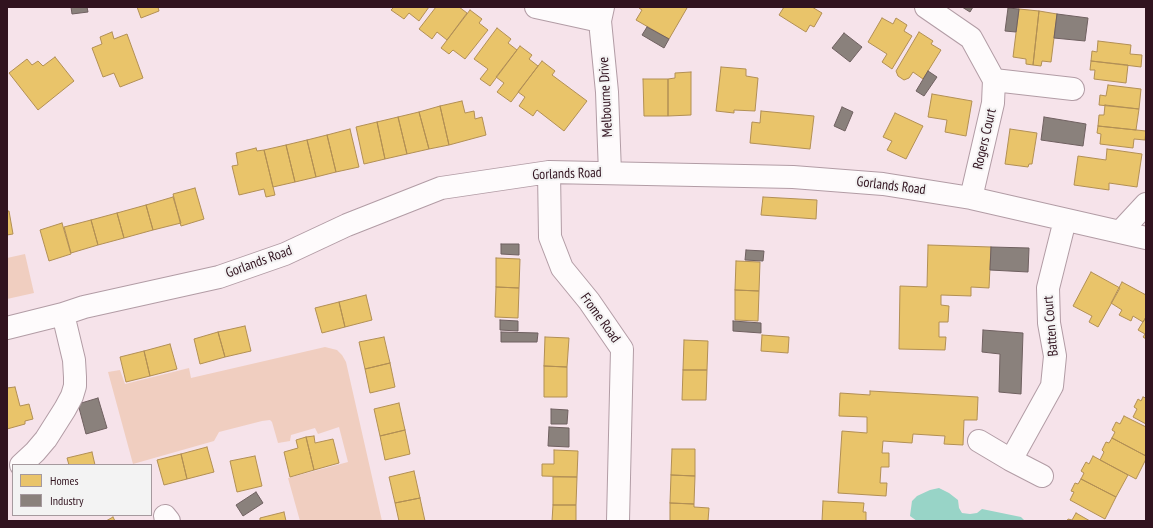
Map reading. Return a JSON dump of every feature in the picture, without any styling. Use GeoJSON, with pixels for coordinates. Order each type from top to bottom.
{"type":"FeatureCollection","features":[{"type":"Feature","properties":{"kind":"street","name":"Melbourne Drive"},"geometry":{"type":"LineString","coordinates":[[536,7],[602,14],[610,172]]}},
{"type":"Feature","properties":{"kind":"street"},"geometry":{"type":"LineString","coordinates":[[926,7],[971,38],[994,80],[1073,89]]}},
{"type":"Feature","properties":{"kind":"street","name":"Rogers Court"},"geometry":{"type":"LineString","coordinates":[[971,198],[993,104],[994,80]]}},
{"type":"Feature","properties":{"kind":"street","name":"Gorlands Road"},"geometry":{"type":"LineString","coordinates":[[7,328],[63,314],[84,307],[218,277],[285,254],[347,225],[442,188],[549,172],[793,176],[883,184],[971,198],[1146,238]]}},
{"type":"Feature","properties":{"kind":"street","name":"Frome Road"},"geometry":{"type":"LineString","coordinates":[[549,172],[550,237],[562,268],[589,301],[622,349],[618,521]]}},
{"type":"Feature","properties":{"kind":"street"},"geometry":{"type":"LineString","coordinates":[[1120,232],[1146,204]]}},
{"type":"Feature","properties":{"kind":"street","name":"Batten Court"},"geometry":{"type":"LineString","coordinates":[[1011,460],[1052,386],[1055,356],[1049,323],[1048,288],[1065,220]]}},
{"type":"Feature","properties":{"kind":"street"},"geometry":{"type":"LineString","coordinates":[[22,464],[35,452],[50,433],[72,396],[75,386],[76,377],[74,360],[63,314]]}},
{"type":"Feature","properties":{"kind":"street"},"geometry":{"type":"LineString","coordinates":[[979,441],[1042,476]]}},
{"type":"Feature","properties":{"kind":"shaded area"},"geometry":{"type":"Polygon","coordinates":[[[25,254],[34,293],[7,299],[7,258],[25,254]]]}},
{"type":"Feature","properties":{"kind":"shaded area"},"geometry":{"type":"Polygon","coordinates":[[[325,347],[337,350],[346,362],[382,521],[300,521],[288,478],[348,462],[339,427],[318,434],[315,428],[291,435],[290,441],[278,443],[272,422],[270,420],[262,421],[219,432],[214,441],[133,464],[108,372],[120,370],[125,384],[189,368],[191,378],[325,347]]]}},
{"type":"Feature","properties":{"kind":"shaded area"},"geometry":{"type":"Polygon","coordinates":[[[939,488],[958,500],[959,508],[962,513],[977,513],[982,509],[1021,517],[1025,521],[917,521],[910,516],[912,501],[917,496],[939,488]]]}},
{"type":"Feature","properties":{"kind":"building: Homes"},"geometry":{"type":"Polygon","coordinates":[[[137,7],[158,7],[159,11],[141,18],[137,7]]]}},
{"type":"Feature","properties":{"kind":"building: Homes"},"geometry":{"type":"Polygon","coordinates":[[[394,7],[429,7],[419,21],[409,13],[404,19],[391,10],[394,7]]]}},
{"type":"Feature","properties":{"kind":"building: Homes"},"geometry":{"type":"Polygon","coordinates":[[[436,7],[459,7],[467,13],[447,40],[437,32],[432,39],[419,29],[436,7]]]}},
{"type":"Feature","properties":{"kind":"building: Homes"},"geometry":{"type":"Polygon","coordinates":[[[639,7],[687,8],[669,39],[636,20],[642,10],[639,7]]]}},
{"type":"Feature","properties":{"kind":"building: Homes"},"geometry":{"type":"Polygon","coordinates":[[[784,7],[812,7],[822,13],[814,27],[810,25],[806,32],[779,15],[784,7]]]}},
{"type":"Feature","properties":{"kind":"building: Homes"},"geometry":{"type":"Polygon","coordinates":[[[1019,9],[1039,11],[1033,65],[1026,64],[1026,59],[1013,57],[1019,9]]]}},
{"type":"Feature","properties":{"kind":"building: Homes"},"geometry":{"type":"Polygon","coordinates":[[[470,10],[482,19],[479,23],[488,30],[465,59],[453,50],[449,54],[441,48],[470,10]]]}},
{"type":"Feature","properties":{"kind":"building: Homes"},"geometry":{"type":"Polygon","coordinates":[[[1039,11],[1057,14],[1051,62],[1042,61],[1041,66],[1033,65],[1039,11]]]}},
{"type":"Feature","properties":{"kind":"building: Homes"},"geometry":{"type":"Polygon","coordinates":[[[882,18],[893,24],[896,18],[907,25],[904,31],[912,36],[892,69],[882,62],[887,54],[868,42],[882,18]]]}},
{"type":"Feature","properties":{"kind":"building: Homes"},"geometry":{"type":"Polygon","coordinates":[[[497,28],[511,39],[508,43],[517,50],[490,86],[480,79],[488,69],[474,59],[497,28]]]}},
{"type":"Feature","properties":{"kind":"building: Homes"},"geometry":{"type":"Polygon","coordinates":[[[112,32],[114,39],[127,34],[143,78],[120,87],[114,73],[103,77],[92,48],[102,44],[100,37],[112,32]]]}},
{"type":"Feature","properties":{"kind":"building: Homes"},"geometry":{"type":"Polygon","coordinates":[[[919,32],[933,41],[931,44],[941,50],[923,79],[913,72],[909,78],[904,80],[898,76],[896,71],[919,32]]]}},
{"type":"Feature","properties":{"kind":"building: Homes"},"geometry":{"type":"Polygon","coordinates":[[[1098,41],[1131,45],[1130,54],[1142,55],[1141,67],[1091,61],[1092,51],[1097,52],[1098,41]]]}},
{"type":"Feature","properties":{"kind":"building: Homes"},"geometry":{"type":"Polygon","coordinates":[[[520,46],[532,55],[529,59],[538,66],[511,102],[497,92],[504,83],[496,77],[520,46]]]}},
{"type":"Feature","properties":{"kind":"building: Homes"},"geometry":{"type":"Polygon","coordinates":[[[55,57],[74,81],[38,110],[9,73],[27,59],[32,65],[38,61],[43,66],[55,57]]]}},
{"type":"Feature","properties":{"kind":"building: Homes"},"geometry":{"type":"Polygon","coordinates":[[[542,61],[555,71],[552,75],[587,101],[564,131],[537,110],[533,116],[519,106],[525,97],[518,92],[542,61]]]}},
{"type":"Feature","properties":{"kind":"building: Homes"},"geometry":{"type":"Polygon","coordinates":[[[1091,61],[1128,65],[1126,83],[1094,79],[1095,70],[1090,70],[1091,61]]]}},
{"type":"Feature","properties":{"kind":"building: Homes"},"geometry":{"type":"Polygon","coordinates":[[[721,67],[746,69],[746,76],[758,78],[755,111],[734,110],[734,113],[716,111],[721,67]]]}},
{"type":"Feature","properties":{"kind":"building: Homes"},"geometry":{"type":"Polygon","coordinates":[[[691,72],[691,115],[668,116],[668,79],[675,78],[675,73],[691,72]]]}},
{"type":"Feature","properties":{"kind":"building: Homes"},"geometry":{"type":"Polygon","coordinates":[[[643,79],[668,79],[668,116],[644,116],[643,79]]]}},
{"type":"Feature","properties":{"kind":"building: Homes"},"geometry":{"type":"Polygon","coordinates":[[[1108,85],[1141,89],[1139,109],[1099,105],[1100,95],[1106,96],[1108,85]]]}},
{"type":"Feature","properties":{"kind":"building: Homes"},"geometry":{"type":"Polygon","coordinates":[[[932,94],[972,101],[966,136],[945,132],[947,120],[928,117],[932,94]]]}},
{"type":"Feature","properties":{"kind":"building: Homes"},"geometry":{"type":"Polygon","coordinates":[[[462,101],[465,113],[474,111],[475,119],[482,117],[486,135],[449,145],[440,106],[462,101]]]}},
{"type":"Feature","properties":{"kind":"building: Homes"},"geometry":{"type":"Polygon","coordinates":[[[1105,105],[1139,109],[1136,130],[1098,126],[1099,115],[1104,115],[1105,105]]]}},
{"type":"Feature","properties":{"kind":"building: Homes"},"geometry":{"type":"Polygon","coordinates":[[[440,106],[449,145],[429,149],[419,112],[440,106]]]}},
{"type":"Feature","properties":{"kind":"building: Homes"},"geometry":{"type":"Polygon","coordinates":[[[761,111],[814,116],[810,149],[750,143],[752,122],[760,123],[761,111]]]}},
{"type":"Feature","properties":{"kind":"building: Homes"},"geometry":{"type":"Polygon","coordinates":[[[419,112],[429,149],[407,154],[398,117],[419,112]]]}},
{"type":"Feature","properties":{"kind":"building: Homes"},"geometry":{"type":"Polygon","coordinates":[[[895,113],[923,126],[906,159],[887,150],[892,141],[883,137],[895,113]]]}},
{"type":"Feature","properties":{"kind":"building: Homes"},"geometry":{"type":"Polygon","coordinates":[[[398,117],[407,154],[385,159],[377,122],[398,117]]]}},
{"type":"Feature","properties":{"kind":"building: Homes"},"geometry":{"type":"Polygon","coordinates":[[[377,122],[385,159],[364,164],[356,127],[377,122]]]}},
{"type":"Feature","properties":{"kind":"building: Homes"},"geometry":{"type":"Polygon","coordinates":[[[1098,126],[1146,131],[1145,140],[1134,139],[1133,148],[1100,144],[1101,134],[1097,133],[1098,126]]]}},
{"type":"Feature","properties":{"kind":"building: Homes"},"geometry":{"type":"Polygon","coordinates":[[[350,129],[359,167],[336,172],[327,135],[350,129]]]}},
{"type":"Feature","properties":{"kind":"building: Homes"},"geometry":{"type":"Polygon","coordinates":[[[1010,129],[1037,133],[1032,164],[1029,164],[1028,167],[1005,164],[1010,129]]]}},
{"type":"Feature","properties":{"kind":"building: Homes"},"geometry":{"type":"Polygon","coordinates":[[[327,135],[336,172],[316,177],[307,140],[327,135]]]}},
{"type":"Feature","properties":{"kind":"building: Homes"},"geometry":{"type":"Polygon","coordinates":[[[307,140],[316,177],[295,182],[286,145],[307,140]]]}},
{"type":"Feature","properties":{"kind":"building: Homes"},"geometry":{"type":"Polygon","coordinates":[[[286,145],[295,182],[273,187],[264,150],[286,145]]]}},
{"type":"Feature","properties":{"kind":"building: Homes"},"geometry":{"type":"Polygon","coordinates":[[[256,148],[257,151],[264,150],[275,195],[266,197],[264,189],[239,195],[232,166],[238,165],[236,153],[256,148]]]}},
{"type":"Feature","properties":{"kind":"building: Homes"},"geometry":{"type":"Polygon","coordinates":[[[1107,149],[1142,154],[1137,187],[1109,183],[1109,190],[1074,185],[1078,156],[1106,160],[1107,149]]]}},
{"type":"Feature","properties":{"kind":"building: Homes"},"geometry":{"type":"Polygon","coordinates":[[[195,188],[204,219],[181,226],[173,194],[195,188]]]}},
{"type":"Feature","properties":{"kind":"building: Homes"},"geometry":{"type":"Polygon","coordinates":[[[173,197],[181,223],[153,230],[146,205],[173,197]]]}},
{"type":"Feature","properties":{"kind":"building: Homes"},"geometry":{"type":"Polygon","coordinates":[[[763,197],[817,200],[816,219],[761,215],[763,197]]]}},
{"type":"Feature","properties":{"kind":"building: Homes"},"geometry":{"type":"Polygon","coordinates":[[[146,205],[153,230],[124,238],[117,213],[146,205]]]}},
{"type":"Feature","properties":{"kind":"building: Homes"},"geometry":{"type":"Polygon","coordinates":[[[7,211],[9,211],[13,234],[7,235],[7,211]]]}},
{"type":"Feature","properties":{"kind":"building: Homes"},"geometry":{"type":"Polygon","coordinates":[[[117,213],[124,238],[98,245],[91,220],[117,213]]]}},
{"type":"Feature","properties":{"kind":"building: Homes"},"geometry":{"type":"Polygon","coordinates":[[[91,220],[98,245],[71,253],[64,227],[91,220]]]}},
{"type":"Feature","properties":{"kind":"building: Homes"},"geometry":{"type":"Polygon","coordinates":[[[62,223],[71,254],[49,261],[40,230],[62,223]]]}},
{"type":"Feature","properties":{"kind":"building: Homes"},"geometry":{"type":"Polygon","coordinates":[[[928,245],[991,247],[989,288],[971,287],[971,296],[941,295],[941,305],[949,306],[948,322],[939,322],[939,337],[946,337],[945,350],[899,349],[900,286],[927,287],[928,245]]]}},
{"type":"Feature","properties":{"kind":"building: Homes"},"geometry":{"type":"Polygon","coordinates":[[[496,258],[520,259],[519,288],[496,287],[496,258]]]}},
{"type":"Feature","properties":{"kind":"building: Homes"},"geometry":{"type":"Polygon","coordinates":[[[736,261],[760,262],[759,291],[735,290],[736,261]]]}},
{"type":"Feature","properties":{"kind":"building: Homes"},"geometry":{"type":"Polygon","coordinates":[[[1091,272],[1120,288],[1098,327],[1089,322],[1092,316],[1073,306],[1091,272]]]}},
{"type":"Feature","properties":{"kind":"building: Homes"},"geometry":{"type":"Polygon","coordinates":[[[1122,282],[1146,295],[1146,317],[1143,322],[1133,316],[1131,321],[1119,315],[1122,310],[1111,303],[1122,282]]]}},
{"type":"Feature","properties":{"kind":"building: Homes"},"geometry":{"type":"Polygon","coordinates":[[[496,287],[519,288],[518,318],[495,317],[496,287]]]}},
{"type":"Feature","properties":{"kind":"building: Homes"},"geometry":{"type":"Polygon","coordinates":[[[735,290],[759,291],[758,321],[735,320],[735,290]]]}},
{"type":"Feature","properties":{"kind":"building: Homes"},"geometry":{"type":"Polygon","coordinates":[[[366,295],[372,320],[345,327],[339,302],[366,295]]]}},
{"type":"Feature","properties":{"kind":"building: Homes"},"geometry":{"type":"Polygon","coordinates":[[[339,302],[345,327],[322,333],[315,308],[339,302]]]}},
{"type":"Feature","properties":{"kind":"building: Homes"},"geometry":{"type":"Polygon","coordinates":[[[1146,317],[1146,339],[1143,337],[1145,334],[1138,330],[1146,317]]]}},
{"type":"Feature","properties":{"kind":"building: Homes"},"geometry":{"type":"Polygon","coordinates":[[[245,326],[251,351],[225,357],[218,332],[245,326]]]}},
{"type":"Feature","properties":{"kind":"building: Homes"},"geometry":{"type":"Polygon","coordinates":[[[218,332],[225,357],[200,364],[194,339],[218,332]]]}},
{"type":"Feature","properties":{"kind":"building: Homes"},"geometry":{"type":"Polygon","coordinates":[[[762,335],[789,337],[788,353],[761,351],[762,335]]]}},
{"type":"Feature","properties":{"kind":"building: Homes"},"geometry":{"type":"Polygon","coordinates":[[[384,337],[390,363],[365,369],[359,342],[384,337]]]}},
{"type":"Feature","properties":{"kind":"building: Homes"},"geometry":{"type":"Polygon","coordinates":[[[545,337],[569,338],[567,367],[544,366],[545,337]]]}},
{"type":"Feature","properties":{"kind":"building: Homes"},"geometry":{"type":"Polygon","coordinates":[[[684,340],[708,341],[707,370],[683,370],[684,340]]]}},
{"type":"Feature","properties":{"kind":"building: Homes"},"geometry":{"type":"Polygon","coordinates":[[[170,344],[177,369],[150,376],[144,351],[170,344]]]}},
{"type":"Feature","properties":{"kind":"building: Homes"},"geometry":{"type":"Polygon","coordinates":[[[144,351],[150,376],[126,382],[120,357],[144,351]]]}},
{"type":"Feature","properties":{"kind":"building: Homes"},"geometry":{"type":"Polygon","coordinates":[[[390,363],[395,387],[370,393],[365,369],[390,363]]]}},
{"type":"Feature","properties":{"kind":"building: Homes"},"geometry":{"type":"Polygon","coordinates":[[[544,366],[567,367],[567,397],[544,397],[544,366]]]}},
{"type":"Feature","properties":{"kind":"building: Homes"},"geometry":{"type":"Polygon","coordinates":[[[683,370],[707,370],[706,400],[682,400],[683,370]]]}},
{"type":"Feature","properties":{"kind":"building: Homes"},"geometry":{"type":"Polygon","coordinates":[[[15,387],[20,406],[29,404],[33,419],[25,421],[25,424],[7,429],[7,388],[15,387]]]}},
{"type":"Feature","properties":{"kind":"building: Homes"},"geometry":{"type":"Polygon","coordinates":[[[870,391],[978,397],[977,420],[964,420],[963,445],[944,444],[945,436],[913,434],[912,443],[883,441],[882,453],[889,453],[889,467],[881,467],[880,483],[887,483],[886,496],[838,493],[842,431],[867,433],[867,417],[839,416],[840,393],[870,395],[870,391]]]}},
{"type":"Feature","properties":{"kind":"building: Homes"},"geometry":{"type":"Polygon","coordinates":[[[1143,397],[1146,398],[1146,424],[1133,417],[1137,409],[1134,407],[1138,399],[1141,401],[1143,397]]]}},
{"type":"Feature","properties":{"kind":"building: Homes"},"geometry":{"type":"Polygon","coordinates":[[[399,403],[405,430],[380,436],[374,409],[399,403]]]}},
{"type":"Feature","properties":{"kind":"building: Homes"},"geometry":{"type":"Polygon","coordinates":[[[1124,416],[1146,427],[1146,456],[1112,438],[1115,432],[1112,430],[1116,422],[1120,424],[1124,416]]]}},
{"type":"Feature","properties":{"kind":"building: Homes"},"geometry":{"type":"Polygon","coordinates":[[[405,430],[410,454],[385,460],[380,436],[405,430]]]}},
{"type":"Feature","properties":{"kind":"building: Homes"},"geometry":{"type":"Polygon","coordinates":[[[314,436],[315,443],[333,439],[339,463],[314,470],[306,437],[314,436]]]}},
{"type":"Feature","properties":{"kind":"building: Homes"},"geometry":{"type":"Polygon","coordinates":[[[306,437],[314,470],[290,477],[284,452],[298,448],[296,440],[306,437]]]}},
{"type":"Feature","properties":{"kind":"building: Homes"},"geometry":{"type":"Polygon","coordinates":[[[1112,438],[1146,456],[1136,479],[1100,460],[1104,452],[1102,450],[1106,442],[1109,443],[1112,438]]]}},
{"type":"Feature","properties":{"kind":"building: Homes"},"geometry":{"type":"Polygon","coordinates":[[[207,447],[214,472],[187,479],[181,454],[207,447]]]}},
{"type":"Feature","properties":{"kind":"building: Homes"},"geometry":{"type":"Polygon","coordinates":[[[672,449],[695,449],[695,476],[671,475],[672,449]]]}},
{"type":"Feature","properties":{"kind":"building: Homes"},"geometry":{"type":"Polygon","coordinates":[[[554,450],[578,451],[577,477],[542,476],[542,464],[554,464],[554,450]]]}},
{"type":"Feature","properties":{"kind":"building: Homes"},"geometry":{"type":"Polygon","coordinates":[[[92,452],[95,464],[69,464],[67,458],[92,452]]]}},
{"type":"Feature","properties":{"kind":"building: Homes"},"geometry":{"type":"Polygon","coordinates":[[[181,454],[187,479],[164,485],[157,460],[181,454]]]}},
{"type":"Feature","properties":{"kind":"building: Homes"},"geometry":{"type":"Polygon","coordinates":[[[255,456],[262,486],[237,492],[230,461],[255,456]]]}},
{"type":"Feature","properties":{"kind":"building: Homes"},"geometry":{"type":"Polygon","coordinates":[[[1093,456],[1128,475],[1116,497],[1081,479],[1084,473],[1081,471],[1086,462],[1089,464],[1093,456]]]}},
{"type":"Feature","properties":{"kind":"building: Homes"},"geometry":{"type":"Polygon","coordinates":[[[414,471],[420,498],[395,503],[389,477],[414,471]]]}},
{"type":"Feature","properties":{"kind":"building: Homes"},"geometry":{"type":"Polygon","coordinates":[[[671,475],[695,476],[694,504],[670,503],[671,475]]]}},
{"type":"Feature","properties":{"kind":"building: Homes"},"geometry":{"type":"Polygon","coordinates":[[[553,477],[577,477],[576,505],[553,505],[553,477]]]}},
{"type":"Feature","properties":{"kind":"building: Homes"},"geometry":{"type":"Polygon","coordinates":[[[1081,479],[1116,497],[1105,519],[1070,500],[1074,492],[1071,491],[1075,483],[1078,484],[1081,479]]]}},
{"type":"Feature","properties":{"kind":"building: Homes"},"geometry":{"type":"Polygon","coordinates":[[[420,498],[425,521],[399,521],[395,503],[420,498]]]}},
{"type":"Feature","properties":{"kind":"building: Homes"},"geometry":{"type":"Polygon","coordinates":[[[823,501],[864,503],[863,512],[866,512],[866,521],[822,521],[823,501]]]}},
{"type":"Feature","properties":{"kind":"building: Homes"},"geometry":{"type":"Polygon","coordinates":[[[670,503],[694,504],[694,507],[709,508],[708,521],[670,521],[670,503]]]}},
{"type":"Feature","properties":{"kind":"building: Homes"},"geometry":{"type":"Polygon","coordinates":[[[553,505],[576,505],[576,521],[552,521],[553,505]]]}},
{"type":"Feature","properties":{"kind":"building: Homes"},"geometry":{"type":"Polygon","coordinates":[[[284,512],[286,521],[260,521],[260,518],[284,512]]]}},
{"type":"Feature","properties":{"kind":"building: Homes"},"geometry":{"type":"Polygon","coordinates":[[[1076,513],[1090,521],[1067,521],[1068,519],[1072,520],[1076,513]]]}},
{"type":"Feature","properties":{"kind":"building: Homes"},"geometry":{"type":"Polygon","coordinates":[[[113,517],[115,521],[106,521],[113,517]]]}},
{"type":"Feature","properties":{"kind":"building: Industry"},"geometry":{"type":"Polygon","coordinates":[[[71,7],[87,7],[88,12],[72,14],[71,7]]]}},
{"type":"Feature","properties":{"kind":"building: Industry"},"geometry":{"type":"Polygon","coordinates":[[[962,7],[973,7],[970,12],[962,7]]]}},
{"type":"Feature","properties":{"kind":"building: Industry"},"geometry":{"type":"Polygon","coordinates":[[[1008,8],[1019,9],[1016,32],[1005,31],[1008,8]]]}},
{"type":"Feature","properties":{"kind":"building: Industry"},"geometry":{"type":"Polygon","coordinates":[[[1057,14],[1088,18],[1085,41],[1054,38],[1057,14]]]}},
{"type":"Feature","properties":{"kind":"building: Industry"},"geometry":{"type":"Polygon","coordinates":[[[647,27],[669,39],[664,48],[642,35],[647,27]]]}},
{"type":"Feature","properties":{"kind":"building: Industry"},"geometry":{"type":"Polygon","coordinates":[[[844,33],[862,47],[850,62],[832,48],[844,33]]]}},
{"type":"Feature","properties":{"kind":"building: Industry"},"geometry":{"type":"Polygon","coordinates":[[[928,71],[937,77],[924,96],[916,91],[928,71]]]}},
{"type":"Feature","properties":{"kind":"building: Industry"},"geometry":{"type":"Polygon","coordinates":[[[842,107],[853,112],[845,131],[834,126],[842,107]]]}},
{"type":"Feature","properties":{"kind":"building: Industry"},"geometry":{"type":"Polygon","coordinates":[[[1044,117],[1086,124],[1083,146],[1041,140],[1044,117]]]}},
{"type":"Feature","properties":{"kind":"building: Industry"},"geometry":{"type":"Polygon","coordinates":[[[501,244],[519,244],[519,255],[501,254],[501,244]]]}},
{"type":"Feature","properties":{"kind":"building: Industry"},"geometry":{"type":"Polygon","coordinates":[[[991,247],[1029,248],[1028,272],[990,270],[991,247]]]}},
{"type":"Feature","properties":{"kind":"building: Industry"},"geometry":{"type":"Polygon","coordinates":[[[746,250],[764,251],[763,261],[745,260],[746,250]]]}},
{"type":"Feature","properties":{"kind":"building: Industry"},"geometry":{"type":"Polygon","coordinates":[[[500,320],[518,321],[518,331],[500,330],[500,320]]]}},
{"type":"Feature","properties":{"kind":"building: Industry"},"geometry":{"type":"Polygon","coordinates":[[[733,321],[761,323],[761,333],[733,331],[733,321]]]}},
{"type":"Feature","properties":{"kind":"building: Industry"},"geometry":{"type":"Polygon","coordinates":[[[983,330],[1023,333],[1021,394],[999,392],[1000,354],[982,352],[983,330]]]}},
{"type":"Feature","properties":{"kind":"building: Industry"},"geometry":{"type":"Polygon","coordinates":[[[501,332],[538,333],[537,342],[501,342],[501,332]]]}},
{"type":"Feature","properties":{"kind":"building: Industry"},"geometry":{"type":"Polygon","coordinates":[[[98,398],[107,428],[86,434],[78,404],[98,398]]]}},
{"type":"Feature","properties":{"kind":"building: Industry"},"geometry":{"type":"Polygon","coordinates":[[[551,409],[568,410],[567,424],[551,424],[551,409]]]}},
{"type":"Feature","properties":{"kind":"building: Industry"},"geometry":{"type":"Polygon","coordinates":[[[549,427],[569,428],[569,447],[548,446],[549,427]]]}},
{"type":"Feature","properties":{"kind":"building: Industry"},"geometry":{"type":"Polygon","coordinates":[[[256,492],[263,503],[243,516],[236,505],[256,492]]]}}]}
